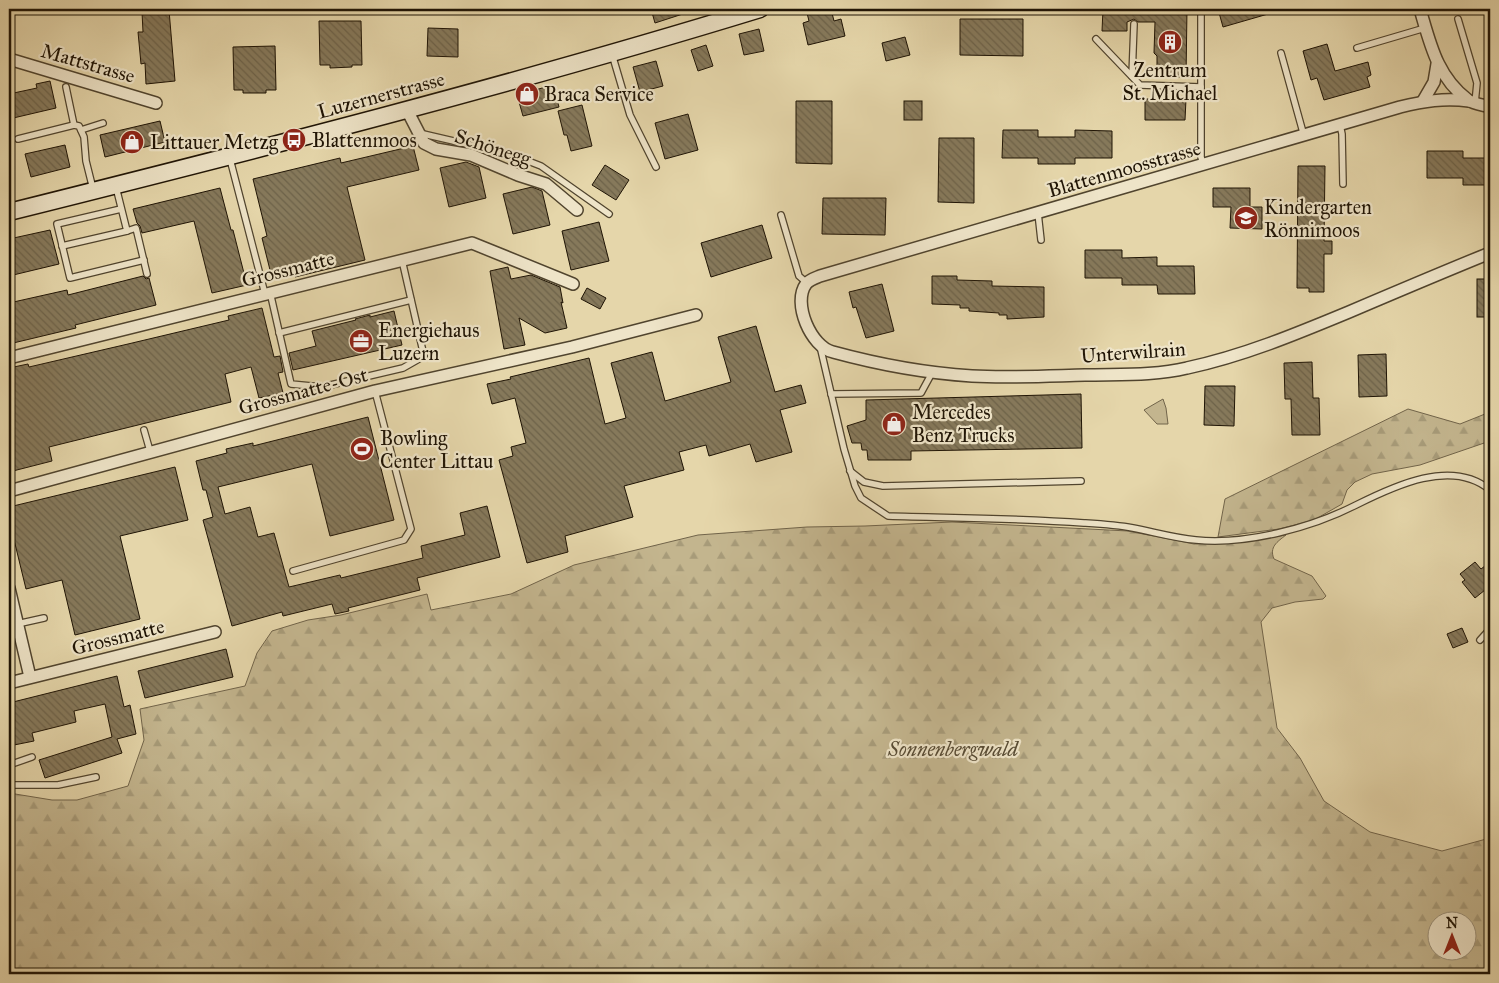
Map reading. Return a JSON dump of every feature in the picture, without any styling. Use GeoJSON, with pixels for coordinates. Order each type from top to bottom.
{"type":"FeatureCollection","features":[{"type":"Feature","properties":{"kind":"main road","name":"Luzernerstrasse"},"geometry":{"type":"LineString","coordinates":[[9,212],[230,157],[407,110],[612,54],[760,9]]}},
{"type":"Feature","properties":{"kind":"street"},"geometry":{"type":"LineString","coordinates":[[1420,9],[1437,64],[1455,87],[1472,102]]}},
{"type":"Feature","properties":{"kind":"street","name":"Mattstrasse"},"geometry":{"type":"LineString","coordinates":[[9,59],[156,103]]}},
{"type":"Feature","properties":{"kind":"street"},"geometry":{"type":"LineString","coordinates":[[1423,101],[1434,82],[1437,64]]}},
{"type":"Feature","properties":{"kind":"street","name":"Blattenmoosstrasse"},"geometry":{"type":"LineString","coordinates":[[804,288],[820,276],[1423,101],[1454,99],[1490,107]]}},
{"type":"Feature","properties":{"kind":"street","name":"Schönegg"},"geometry":{"type":"LineString","coordinates":[[407,110],[424,143],[436,149],[471,155],[518,176],[546,184],[577,210]]}},
{"type":"Feature","properties":{"kind":"street","name":"Grossmatte"},"geometry":{"type":"LineString","coordinates":[[9,358],[472,243],[573,284]]}},
{"type":"Feature","properties":{"kind":"street","name":"Unterwilrain"},"geometry":{"type":"LineString","coordinates":[[820,346],[828,351],[847,356],[971,376],[1157,373],[1186,368],[1269,344],[1490,253]]}},
{"type":"Feature","properties":{"kind":"street"},"geometry":{"type":"LineString","coordinates":[[804,288],[802,307],[806,322],[812,337],[820,346]]}},
{"type":"Feature","properties":{"kind":"street","name":"Grossmatte-Ost"},"geometry":{"type":"LineString","coordinates":[[9,491],[375,391],[572,347],[696,315]]}},
{"type":"Feature","properties":{"kind":"street"},"geometry":{"type":"LineString","coordinates":[[9,588],[30,677]]}},
{"type":"Feature","properties":{"kind":"street","name":"Grossmatte"},"geometry":{"type":"LineString","coordinates":[[9,682],[215,632]]}},
{"type":"Feature","properties":{"kind":"lane"},"geometry":{"type":"LineString","coordinates":[[1201,9],[1201,156],[1203,164]]}},
{"type":"Feature","properties":{"kind":"lane"},"geometry":{"type":"LineString","coordinates":[[1458,19],[1476,83],[1472,102]]}},
{"type":"Feature","properties":{"kind":"lane"},"geometry":{"type":"LineString","coordinates":[[1132,76],[1134,24]]}},
{"type":"Feature","properties":{"kind":"lane"},"geometry":{"type":"LineString","coordinates":[[1356,48],[1426,28]]}},
{"type":"Feature","properties":{"kind":"lane"},"geometry":{"type":"LineString","coordinates":[[1096,39],[1140,85],[1201,87]]}},
{"type":"Feature","properties":{"kind":"lane"},"geometry":{"type":"LineString","coordinates":[[1281,53],[1304,136]]}},
{"type":"Feature","properties":{"kind":"lane"},"geometry":{"type":"LineString","coordinates":[[612,54],[630,115],[656,167]]}},
{"type":"Feature","properties":{"kind":"lane"},"geometry":{"type":"LineString","coordinates":[[66,87],[74,125]]}},
{"type":"Feature","properties":{"kind":"lane"},"geometry":{"type":"LineString","coordinates":[[82,130],[103,124]]}},
{"type":"Feature","properties":{"kind":"lane"},"geometry":{"type":"LineString","coordinates":[[18,139],[74,125],[79,126],[82,130],[93,190]]}},
{"type":"Feature","properties":{"kind":"lane"},"geometry":{"type":"LineString","coordinates":[[1340,125],[1342,134],[1343,184]]}},
{"type":"Feature","properties":{"kind":"lane"},"geometry":{"type":"LineString","coordinates":[[419,133],[510,154],[541,166],[609,214]]}},
{"type":"Feature","properties":{"kind":"lane"},"geometry":{"type":"LineString","coordinates":[[230,157],[279,333],[291,384],[322,387],[402,368],[424,356],[402,260]]}},
{"type":"Feature","properties":{"kind":"lane"},"geometry":{"type":"LineString","coordinates":[[115,185],[126,231]]}},
{"type":"Feature","properties":{"kind":"lane"},"geometry":{"type":"LineString","coordinates":[[121,209],[57,224],[70,278],[144,260]]}},
{"type":"Feature","properties":{"kind":"lane"},"geometry":{"type":"LineString","coordinates":[[1038,213],[1041,240]]}},
{"type":"Feature","properties":{"kind":"lane"},"geometry":{"type":"LineString","coordinates":[[781,215],[804,288]]}},
{"type":"Feature","properties":{"kind":"lane"},"geometry":{"type":"LineString","coordinates":[[62,246],[136,228],[148,274]]}},
{"type":"Feature","properties":{"kind":"lane"},"geometry":{"type":"LineString","coordinates":[[279,333],[411,300]]}},
{"type":"Feature","properties":{"kind":"lane"},"geometry":{"type":"LineString","coordinates":[[820,346],[855,486],[861,498],[888,516],[1084,523],[1132,528],[1173,537],[1198,540],[1232,540],[1303,527],[1331,518],[1382,492],[1427,478],[1467,477],[1482,483],[1490,490]]}},
{"type":"Feature","properties":{"kind":"lane"},"geometry":{"type":"LineString","coordinates":[[831,394],[922,393],[933,371]]}},
{"type":"Feature","properties":{"kind":"lane"},"geometry":{"type":"LineString","coordinates":[[293,571],[404,540],[411,529],[375,391]]}},
{"type":"Feature","properties":{"kind":"lane"},"geometry":{"type":"LineString","coordinates":[[144,430],[150,451]]}},
{"type":"Feature","properties":{"kind":"lane"},"geometry":{"type":"LineString","coordinates":[[850,472],[864,482],[883,486],[1081,481]]}},
{"type":"Feature","properties":{"kind":"lane"},"geometry":{"type":"LineString","coordinates":[[17,624],[44,618]]}},
{"type":"Feature","properties":{"kind":"lane"},"geometry":{"type":"LineString","coordinates":[[1480,640],[1490,628]]}},
{"type":"Feature","properties":{"kind":"lane"},"geometry":{"type":"LineString","coordinates":[[9,765],[32,757]]}},
{"type":"Feature","properties":{"kind":"lane"},"geometry":{"type":"LineString","coordinates":[[9,785],[58,784],[96,777]]}},
{"type":"Feature","properties":{"kind":"green space"},"geometry":{"type":"Polygon","coordinates":[[[1163,399],[1168,424],[1157,424],[1144,410],[1163,399]]]}},
{"type":"Feature","properties":{"kind":"green space"},"geometry":{"type":"Polygon","coordinates":[[[1408,409],[1460,424],[1490,412],[1490,441],[1420,465],[1372,474],[1355,482],[1347,490],[1342,504],[1314,520],[1279,529],[1218,537],[1225,499],[1408,409]]]}},
{"type":"Feature","properties":{"kind":"green space","name":"Sonnenbergwald"},"geometry":{"type":"Polygon","coordinates":[[[952,522],[1128,531],[1194,544],[1242,542],[1286,535],[1273,548],[1274,559],[1312,576],[1326,596],[1323,599],[1295,602],[1272,608],[1261,622],[1277,728],[1300,758],[1324,801],[1370,832],[1442,851],[1490,838],[1490,974],[9,974],[9,793],[52,800],[77,800],[128,786],[144,740],[140,709],[245,686],[257,653],[272,631],[308,620],[341,615],[427,594],[431,610],[511,594],[574,565],[698,535],[807,527],[952,522]]]}},
{"type":"Feature","properties":{"kind":"building"},"geometry":{"type":"Polygon","coordinates":[[[651,9],[692,9],[692,11],[655,23],[651,9]]]}},
{"type":"Feature","properties":{"kind":"building"},"geometry":{"type":"Polygon","coordinates":[[[831,9],[834,21],[841,19],[845,36],[808,45],[803,23],[809,21],[807,13],[831,9]]]}},
{"type":"Feature","properties":{"kind":"building","name":"Zentrum St. Michael"},"geometry":{"type":"Polygon","coordinates":[[[1103,9],[1187,9],[1186,77],[1164,77],[1164,68],[1157,68],[1157,56],[1154,53],[1155,22],[1138,22],[1134,19],[1127,22],[1127,31],[1102,31],[1103,9]]]}},
{"type":"Feature","properties":{"kind":"building"},"geometry":{"type":"Polygon","coordinates":[[[1218,9],[1275,9],[1275,12],[1223,27],[1218,9]]]}},
{"type":"Feature","properties":{"kind":"building"},"geometry":{"type":"Polygon","coordinates":[[[169,10],[175,81],[146,84],[145,63],[141,64],[138,32],[143,32],[142,12],[169,10]]]}},
{"type":"Feature","properties":{"kind":"building"},"geometry":{"type":"Polygon","coordinates":[[[960,19],[1023,19],[1023,56],[960,55],[960,19]]]}},
{"type":"Feature","properties":{"kind":"building"},"geometry":{"type":"Polygon","coordinates":[[[319,21],[361,21],[362,65],[330,68],[330,65],[320,65],[319,21]]]}},
{"type":"Feature","properties":{"kind":"building"},"geometry":{"type":"Polygon","coordinates":[[[428,28],[458,29],[458,57],[427,56],[428,28]]]}},
{"type":"Feature","properties":{"kind":"building"},"geometry":{"type":"Polygon","coordinates":[[[759,29],[764,51],[744,55],[739,34],[759,29]]]}},
{"type":"Feature","properties":{"kind":"building"},"geometry":{"type":"Polygon","coordinates":[[[905,37],[910,55],[886,61],[882,43],[905,37]]]}},
{"type":"Feature","properties":{"kind":"building"},"geometry":{"type":"Polygon","coordinates":[[[1327,44],[1335,71],[1368,62],[1371,75],[1367,77],[1370,87],[1324,100],[1317,78],[1311,80],[1303,51],[1327,44]]]}},
{"type":"Feature","properties":{"kind":"building"},"geometry":{"type":"Polygon","coordinates":[[[706,45],[713,66],[698,71],[691,50],[706,45]]]}},
{"type":"Feature","properties":{"kind":"building"},"geometry":{"type":"Polygon","coordinates":[[[275,46],[276,90],[266,90],[266,93],[243,93],[243,90],[234,90],[233,47],[275,46]]]}},
{"type":"Feature","properties":{"kind":"building"},"geometry":{"type":"Polygon","coordinates":[[[656,61],[663,86],[640,92],[633,67],[656,61]]]}},
{"type":"Feature","properties":{"kind":"building"},"geometry":{"type":"Polygon","coordinates":[[[50,81],[56,108],[9,119],[9,94],[37,88],[36,84],[50,81]]]}},
{"type":"Feature","properties":{"kind":"building"},"geometry":{"type":"Polygon","coordinates":[[[553,85],[559,107],[523,116],[517,95],[553,85]]]}},
{"type":"Feature","properties":{"kind":"building"},"geometry":{"type":"Polygon","coordinates":[[[1145,99],[1186,99],[1185,120],[1145,120],[1145,99]]]}},
{"type":"Feature","properties":{"kind":"building"},"geometry":{"type":"Polygon","coordinates":[[[796,101],[832,101],[832,164],[796,163],[796,101]]]}},
{"type":"Feature","properties":{"kind":"building"},"geometry":{"type":"Polygon","coordinates":[[[904,101],[922,101],[922,120],[904,120],[904,101]]]}},
{"type":"Feature","properties":{"kind":"building"},"geometry":{"type":"Polygon","coordinates":[[[582,105],[592,146],[571,151],[567,135],[564,135],[558,111],[582,105]]]}},
{"type":"Feature","properties":{"kind":"building"},"geometry":{"type":"Polygon","coordinates":[[[688,114],[698,150],[665,159],[655,123],[688,114]]]}},
{"type":"Feature","properties":{"kind":"building"},"geometry":{"type":"Polygon","coordinates":[[[160,121],[165,142],[105,157],[100,135],[160,121]]]}},
{"type":"Feature","properties":{"kind":"building"},"geometry":{"type":"Polygon","coordinates":[[[1003,130],[1038,130],[1038,137],[1075,137],[1075,130],[1112,131],[1112,158],[1075,158],[1075,164],[1038,164],[1038,158],[1002,158],[1003,130]]]}},
{"type":"Feature","properties":{"kind":"building"},"geometry":{"type":"Polygon","coordinates":[[[939,138],[974,138],[974,203],[938,202],[939,138]]]}},
{"type":"Feature","properties":{"kind":"building"},"geometry":{"type":"Polygon","coordinates":[[[65,145],[70,167],[31,177],[25,154],[65,145]]]}},
{"type":"Feature","properties":{"kind":"building"},"geometry":{"type":"Polygon","coordinates":[[[413,146],[419,170],[347,187],[365,260],[295,277],[293,269],[271,274],[262,238],[267,236],[253,179],[340,158],[341,163],[413,146]]]}},
{"type":"Feature","properties":{"kind":"building"},"geometry":{"type":"Polygon","coordinates":[[[1427,151],[1463,151],[1463,158],[1490,158],[1490,185],[1463,185],[1463,178],[1427,178],[1427,151]]]}},
{"type":"Feature","properties":{"kind":"building"},"geometry":{"type":"Polygon","coordinates":[[[466,162],[479,167],[486,198],[449,207],[440,168],[466,162]]]}},
{"type":"Feature","properties":{"kind":"building"},"geometry":{"type":"Polygon","coordinates":[[[605,165],[629,180],[616,200],[592,185],[605,165]]]}},
{"type":"Feature","properties":{"kind":"building"},"geometry":{"type":"Polygon","coordinates":[[[1298,166],[1325,166],[1324,241],[1332,241],[1332,254],[1324,254],[1324,292],[1309,292],[1309,288],[1297,288],[1298,166]]]}},
{"type":"Feature","properties":{"kind":"building"},"geometry":{"type":"Polygon","coordinates":[[[532,187],[542,191],[550,225],[513,234],[503,194],[532,187]]]}},
{"type":"Feature","properties":{"kind":"building"},"geometry":{"type":"Polygon","coordinates":[[[220,188],[247,285],[212,293],[194,221],[142,233],[133,209],[220,188]]]}},
{"type":"Feature","properties":{"kind":"building","name":"Kindergarten Rönnimoos"},"geometry":{"type":"Polygon","coordinates":[[[1213,188],[1250,188],[1250,207],[1262,207],[1262,229],[1230,228],[1231,207],[1213,207],[1213,188]]]}},
{"type":"Feature","properties":{"kind":"building"},"geometry":{"type":"Polygon","coordinates":[[[823,198],[886,198],[885,235],[822,234],[823,198]]]}},
{"type":"Feature","properties":{"kind":"building"},"geometry":{"type":"Polygon","coordinates":[[[599,222],[609,261],[571,270],[562,231],[599,222]]]}},
{"type":"Feature","properties":{"kind":"building"},"geometry":{"type":"Polygon","coordinates":[[[762,225],[772,258],[711,277],[701,243],[762,225]]]}},
{"type":"Feature","properties":{"kind":"building"},"geometry":{"type":"Polygon","coordinates":[[[50,230],[59,264],[9,276],[9,239],[50,230]]]}},
{"type":"Feature","properties":{"kind":"building"},"geometry":{"type":"Polygon","coordinates":[[[1085,250],[1122,250],[1122,258],[1157,257],[1157,266],[1194,266],[1195,294],[1158,294],[1157,285],[1122,285],[1122,278],[1085,278],[1085,250]]]}},
{"type":"Feature","properties":{"kind":"building"},"geometry":{"type":"Polygon","coordinates":[[[508,267],[511,279],[531,275],[560,287],[563,303],[561,302],[567,328],[545,333],[519,318],[525,345],[504,349],[490,271],[508,267]]]}},
{"type":"Feature","properties":{"kind":"building"},"geometry":{"type":"Polygon","coordinates":[[[143,276],[146,279],[149,278],[156,305],[75,325],[76,328],[9,344],[9,303],[67,290],[68,295],[143,276]]]}},
{"type":"Feature","properties":{"kind":"building"},"geometry":{"type":"Polygon","coordinates":[[[932,276],[957,276],[957,280],[992,281],[992,286],[1044,287],[1044,317],[1007,319],[1007,315],[969,311],[969,308],[960,308],[960,305],[932,304],[932,276]]]}},
{"type":"Feature","properties":{"kind":"building"},"geometry":{"type":"Polygon","coordinates":[[[1477,279],[1490,279],[1490,317],[1477,317],[1477,279]]]}},
{"type":"Feature","properties":{"kind":"building"},"geometry":{"type":"Polygon","coordinates":[[[882,284],[894,331],[866,338],[856,307],[853,308],[849,292],[882,284]]]}},
{"type":"Feature","properties":{"kind":"building"},"geometry":{"type":"Polygon","coordinates":[[[587,288],[606,298],[600,309],[581,299],[587,288]]]}},
{"type":"Feature","properties":{"kind":"building"},"geometry":{"type":"Polygon","coordinates":[[[262,308],[274,357],[280,356],[283,372],[278,373],[283,393],[259,398],[251,367],[225,374],[231,402],[49,447],[52,461],[9,472],[9,368],[28,364],[29,367],[128,344],[229,320],[228,316],[262,308]]]}},
{"type":"Feature","properties":{"kind":"building"},"geometry":{"type":"Polygon","coordinates":[[[394,311],[402,345],[293,370],[289,353],[316,346],[312,331],[370,315],[370,317],[394,311]]]}},
{"type":"Feature","properties":{"kind":"building"},"geometry":{"type":"Polygon","coordinates":[[[756,326],[775,392],[801,385],[806,403],[780,410],[792,452],[756,462],[750,444],[709,456],[706,445],[679,452],[684,470],[624,486],[633,517],[565,536],[568,552],[527,563],[499,460],[513,456],[511,447],[526,443],[515,398],[492,404],[487,384],[589,358],[605,424],[626,418],[611,363],[652,352],[665,401],[731,382],[718,337],[756,326]]]}},
{"type":"Feature","properties":{"kind":"building"},"geometry":{"type":"Polygon","coordinates":[[[1386,354],[1387,396],[1359,397],[1358,355],[1386,354]]]}},
{"type":"Feature","properties":{"kind":"building"},"geometry":{"type":"Polygon","coordinates":[[[1312,362],[1313,398],[1319,398],[1320,435],[1292,435],[1291,399],[1285,399],[1284,363],[1312,362]]]}},
{"type":"Feature","properties":{"kind":"building"},"geometry":{"type":"Polygon","coordinates":[[[1205,386],[1235,386],[1234,426],[1204,425],[1205,386]]]}},
{"type":"Feature","properties":{"kind":"building"},"geometry":{"type":"Polygon","coordinates":[[[1081,394],[1082,448],[911,451],[911,460],[868,460],[867,450],[862,450],[861,443],[852,443],[847,426],[866,420],[866,400],[1081,394]]]}},
{"type":"Feature","properties":{"kind":"building"},"geometry":{"type":"Polygon","coordinates":[[[368,417],[394,520],[330,536],[312,464],[218,487],[225,514],[250,507],[258,537],[274,533],[289,587],[340,575],[341,578],[423,558],[421,546],[465,535],[460,513],[487,506],[500,557],[417,578],[420,590],[348,608],[349,611],[335,614],[332,604],[283,616],[282,612],[232,626],[203,520],[213,517],[206,490],[203,490],[196,461],[227,453],[226,449],[253,443],[253,446],[368,417]]]}},
{"type":"Feature","properties":{"kind":"building"},"geometry":{"type":"Polygon","coordinates":[[[175,467],[188,520],[120,536],[140,619],[75,635],[62,580],[26,589],[9,519],[9,507],[175,467]]]}},
{"type":"Feature","properties":{"kind":"building"},"geometry":{"type":"Polygon","coordinates":[[[1475,562],[1481,569],[1490,562],[1490,586],[1475,598],[1462,582],[1465,580],[1460,574],[1475,562]]]}},
{"type":"Feature","properties":{"kind":"building"},"geometry":{"type":"Polygon","coordinates":[[[1462,628],[1468,642],[1453,648],[1447,634],[1462,628]]]}},
{"type":"Feature","properties":{"kind":"building"},"geometry":{"type":"Polygon","coordinates":[[[226,649],[233,677],[145,698],[138,671],[226,649]]]}},
{"type":"Feature","properties":{"kind":"building"},"geometry":{"type":"Polygon","coordinates":[[[117,676],[124,707],[130,705],[136,734],[117,739],[122,753],[45,778],[39,760],[112,737],[105,704],[74,711],[76,722],[32,733],[34,741],[9,746],[9,703],[117,676]]]}},
{"type":"Feature","properties":{"kind":"place","name":"Zentrum St. Michael"},"geometry":{"type":"Point","coordinates":[1170,42]}},
{"type":"Feature","properties":{"kind":"place","name":"Braca Service"},"geometry":{"type":"Point","coordinates":[527,94]}},
{"type":"Feature","properties":{"kind":"place","name":"Blattenmoos"},"geometry":{"type":"Point","coordinates":[294,140]}},
{"type":"Feature","properties":{"kind":"place","name":"Littauer Metzg"},"geometry":{"type":"Point","coordinates":[132,142]}},
{"type":"Feature","properties":{"kind":"place","name":"Kindergarten Rönnimoos"},"geometry":{"type":"Point","coordinates":[1246,218]}},
{"type":"Feature","properties":{"kind":"place","name":"Energiehaus Luzern"},"geometry":{"type":"Point","coordinates":[361,341]}},
{"type":"Feature","properties":{"kind":"place","name":"Mercedes Benz Trucks"},"geometry":{"type":"Point","coordinates":[894,424]}},
{"type":"Feature","properties":{"kind":"place","name":"Bowling Center Littau"},"geometry":{"type":"Point","coordinates":[362,449]}}]}
